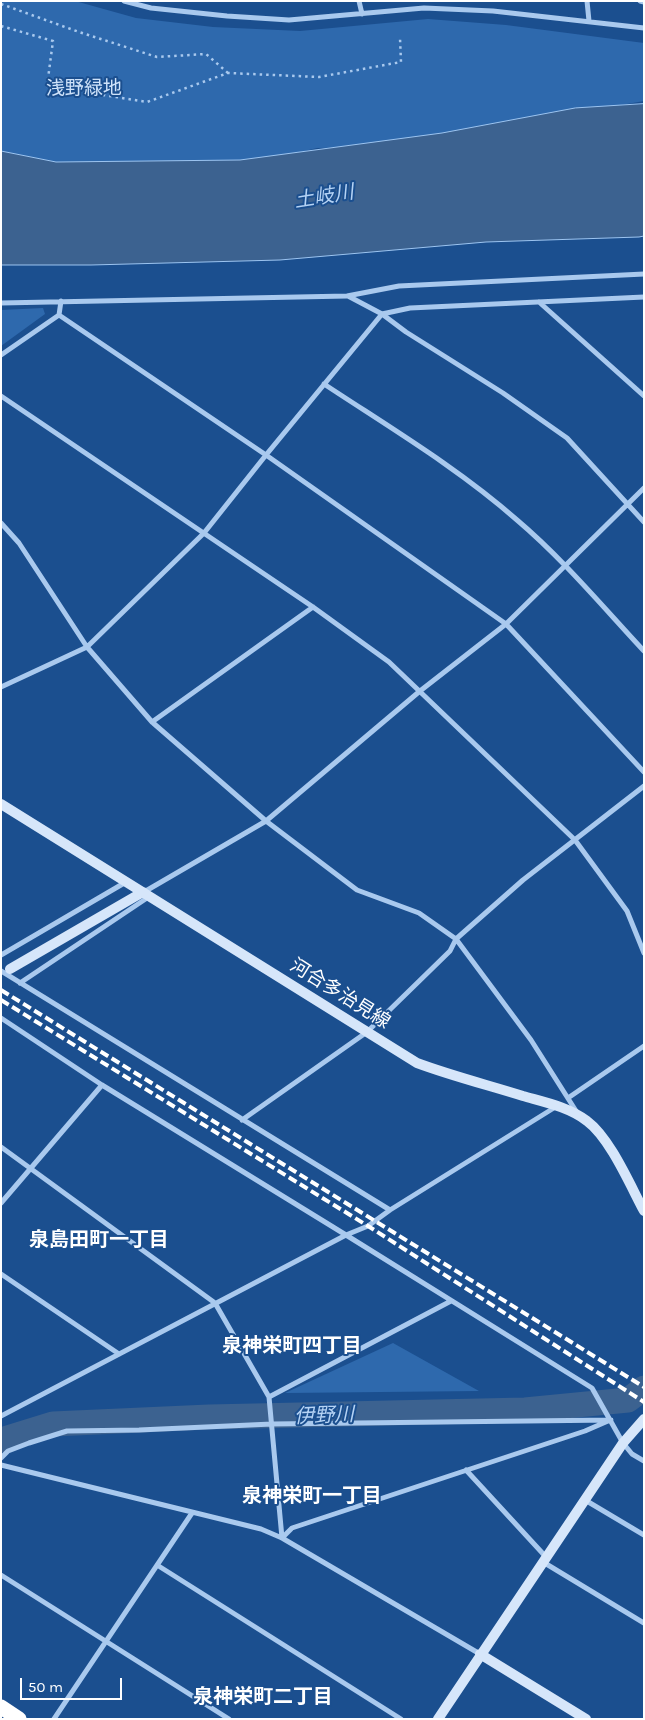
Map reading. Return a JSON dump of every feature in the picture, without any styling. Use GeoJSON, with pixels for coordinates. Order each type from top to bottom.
{"type":"FeatureCollection","features":[{"type":"Feature","properties":{"kind":"highway"},"geometry":{"type":"LineString","coordinates":[[1,1707],[19,1719]]}},
{"type":"Feature","properties":{"kind":"main road","name":"河合多治見線"},"geometry":{"type":"LineString","coordinates":[[1,804],[417,1063],[557,1106],[587,1121],[599,1133],[613,1154],[644,1211]]}},
{"type":"Feature","properties":{"kind":"main road"},"geometry":{"type":"LineString","coordinates":[[6,970],[147,894]]}},
{"type":"Feature","properties":{"kind":"main road"},"geometry":{"type":"LineString","coordinates":[[438,1719],[623,1443],[644,1418]]}},
{"type":"Feature","properties":{"kind":"main road"},"geometry":{"type":"LineString","coordinates":[[480,1654],[586,1719]]}},
{"type":"Feature","properties":{"kind":"street"},"geometry":{"type":"LineString","coordinates":[[124,1],[151,8],[289,20],[424,8],[493,11],[644,28]]}},
{"type":"Feature","properties":{"kind":"street"},"geometry":{"type":"LineString","coordinates":[[359,1],[362,14]]}},
{"type":"Feature","properties":{"kind":"street"},"geometry":{"type":"LineString","coordinates":[[587,1],[589,21]]}},
{"type":"Feature","properties":{"kind":"street"},"geometry":{"type":"LineString","coordinates":[[640,1],[644,2]]}},
{"type":"Feature","properties":{"kind":"street"},"geometry":{"type":"LineString","coordinates":[[1,303],[348,296],[399,286],[644,274]]}},
{"type":"Feature","properties":{"kind":"street"},"geometry":{"type":"LineString","coordinates":[[348,296],[382,314],[406,332],[503,393],[566,438],[644,522]]}},
{"type":"Feature","properties":{"kind":"street"},"geometry":{"type":"LineString","coordinates":[[1,687],[87,647],[204,534],[382,314],[410,308],[644,297]]}},
{"type":"Feature","properties":{"kind":"street"},"geometry":{"type":"LineString","coordinates":[[1,355],[59,315],[61,301]]}},
{"type":"Feature","properties":{"kind":"street"},"geometry":{"type":"LineString","coordinates":[[539,302],[644,396]]}},
{"type":"Feature","properties":{"kind":"street"},"geometry":{"type":"LineString","coordinates":[[59,315],[266,455],[506,624],[644,772]]}},
{"type":"Feature","properties":{"kind":"street"},"geometry":{"type":"LineString","coordinates":[[324,384],[465,479],[517,520],[564,566],[644,652]]}},
{"type":"Feature","properties":{"kind":"street"},"geometry":{"type":"LineString","coordinates":[[1,396],[313,607],[389,662],[575,840],[627,911],[644,953]]}},
{"type":"Feature","properties":{"kind":"street"},"geometry":{"type":"LineString","coordinates":[[20,983],[147,894],[266,821],[420,691],[506,624],[644,488]]}},
{"type":"Feature","properties":{"kind":"street"},"geometry":{"type":"LineString","coordinates":[[1,523],[19,543],[87,647],[152,722],[266,821],[357,890],[419,913],[456,939],[531,1040],[579,1116]]}},
{"type":"Feature","properties":{"kind":"street"},"geometry":{"type":"LineString","coordinates":[[152,722],[313,607]]}},
{"type":"Feature","properties":{"kind":"street"},"geometry":{"type":"LineString","coordinates":[[242,1120],[368,1032],[450,951],[456,939],[523,880],[644,786]]}},
{"type":"Feature","properties":{"kind":"street"},"geometry":{"type":"LineString","coordinates":[[1,955],[126,881]]}},
{"type":"Feature","properties":{"kind":"street"},"geometry":{"type":"LineString","coordinates":[[6,970],[20,983],[390,1210]]}},
{"type":"Feature","properties":{"kind":"street"},"geometry":{"type":"LineString","coordinates":[[1,1018],[102,1085],[592,1388],[623,1443],[632,1454],[644,1461]]}},
{"type":"Feature","properties":{"kind":"street"},"geometry":{"type":"LineString","coordinates":[[568,1098],[644,1046]]}},
{"type":"Feature","properties":{"kind":"street"},"geometry":{"type":"LineString","coordinates":[[1,1203],[102,1085]]}},
{"type":"Feature","properties":{"kind":"street"},"geometry":{"type":"LineString","coordinates":[[1,1416],[346,1235],[368,1226],[390,1210],[557,1106]]}},
{"type":"Feature","properties":{"kind":"street"},"geometry":{"type":"LineString","coordinates":[[1,1147],[216,1303],[269,1397],[282,1538]]}},
{"type":"Feature","properties":{"kind":"street"},"geometry":{"type":"LineString","coordinates":[[1,1274],[119,1354]]}},
{"type":"Feature","properties":{"kind":"street"},"geometry":{"type":"LineString","coordinates":[[269,1397],[451,1300]]}},
{"type":"Feature","properties":{"kind":"street"},"geometry":{"type":"LineString","coordinates":[[1,1458],[8,1451],[22,1445],[67,1431],[272,1424],[611,1420]]}},
{"type":"Feature","properties":{"kind":"street"},"geometry":{"type":"LineString","coordinates":[[282,1538],[292,1528],[585,1431],[611,1420]]}},
{"type":"Feature","properties":{"kind":"street"},"geometry":{"type":"LineString","coordinates":[[1,1465],[262,1529],[282,1538],[480,1654]]}},
{"type":"Feature","properties":{"kind":"street"},"geometry":{"type":"LineString","coordinates":[[466,1470],[545,1559],[644,1623]]}},
{"type":"Feature","properties":{"kind":"street"},"geometry":{"type":"LineString","coordinates":[[585,1500],[644,1535]]}},
{"type":"Feature","properties":{"kind":"street"},"geometry":{"type":"LineString","coordinates":[[54,1719],[192,1513]]}},
{"type":"Feature","properties":{"kind":"street"},"geometry":{"type":"LineString","coordinates":[[157,1565],[401,1719]]}},
{"type":"Feature","properties":{"kind":"street"},"geometry":{"type":"LineString","coordinates":[[1,1575],[229,1719]]}},
{"type":"Feature","properties":{"kind":"path"},"geometry":{"type":"LineString","coordinates":[[1,4],[157,57],[206,54],[228,73]]}},
{"type":"Feature","properties":{"kind":"path"},"geometry":{"type":"LineString","coordinates":[[1,26],[53,41],[47,86],[147,102],[228,73],[319,77],[401,62],[400,38]]}},
{"type":"Feature","properties":{"kind":"green space","name":"浅野緑地"},"geometry":{"type":"Polygon","coordinates":[[[1,1],[75,1],[136,18],[213,27],[300,31],[428,19],[506,25],[644,43],[644,101],[485,129],[423,146],[317,148],[239,167],[1,164],[1,1]]]}},
{"type":"Feature","properties":{"kind":"green space"},"geometry":{"type":"Polygon","coordinates":[[[43,308],[45,314],[1,346],[1,310],[43,308]]]}},
{"type":"Feature","properties":{"kind":"green space"},"geometry":{"type":"Polygon","coordinates":[[[393,1343],[479,1391],[285,1393],[393,1343]]]}},
{"type":"Feature","properties":{"kind":"water","name":"土岐川"},"geometry":{"type":"Polygon","coordinates":[[[644,104],[644,236],[486,242],[280,260],[91,265],[1,265],[1,151],[56,162],[240,160],[442,133],[575,108],[644,104]]]}},
{"type":"Feature","properties":{"kind":"waterway","name":"伊野川"},"geometry":{"type":"LineString","coordinates":[[1,1440],[53,1424],[209,1417],[525,1410],[628,1400],[644,1388]]}},
{"type":"Feature","properties":{"kind":"railway"},"geometry":{"type":"LineString","coordinates":[[1,990],[644,1387]]}},
{"type":"Feature","properties":{"kind":"railway"},"geometry":{"type":"LineString","coordinates":[[1,1000],[368,1226],[644,1402]]}},
{"type":"Feature","properties":{"kind":"district","name":"泉島田町一丁目"},"geometry":{"type":"Point","coordinates":[99,1240]}},
{"type":"Feature","properties":{"kind":"district","name":"泉神栄町四丁目"},"geometry":{"type":"Point","coordinates":[292,1346]}},
{"type":"Feature","properties":{"kind":"district","name":"泉神栄町一丁目"},"geometry":{"type":"Point","coordinates":[312,1496]}},
{"type":"Feature","properties":{"kind":"district","name":"泉神栄町二丁目"},"geometry":{"type":"Point","coordinates":[263,1697]}}]}
